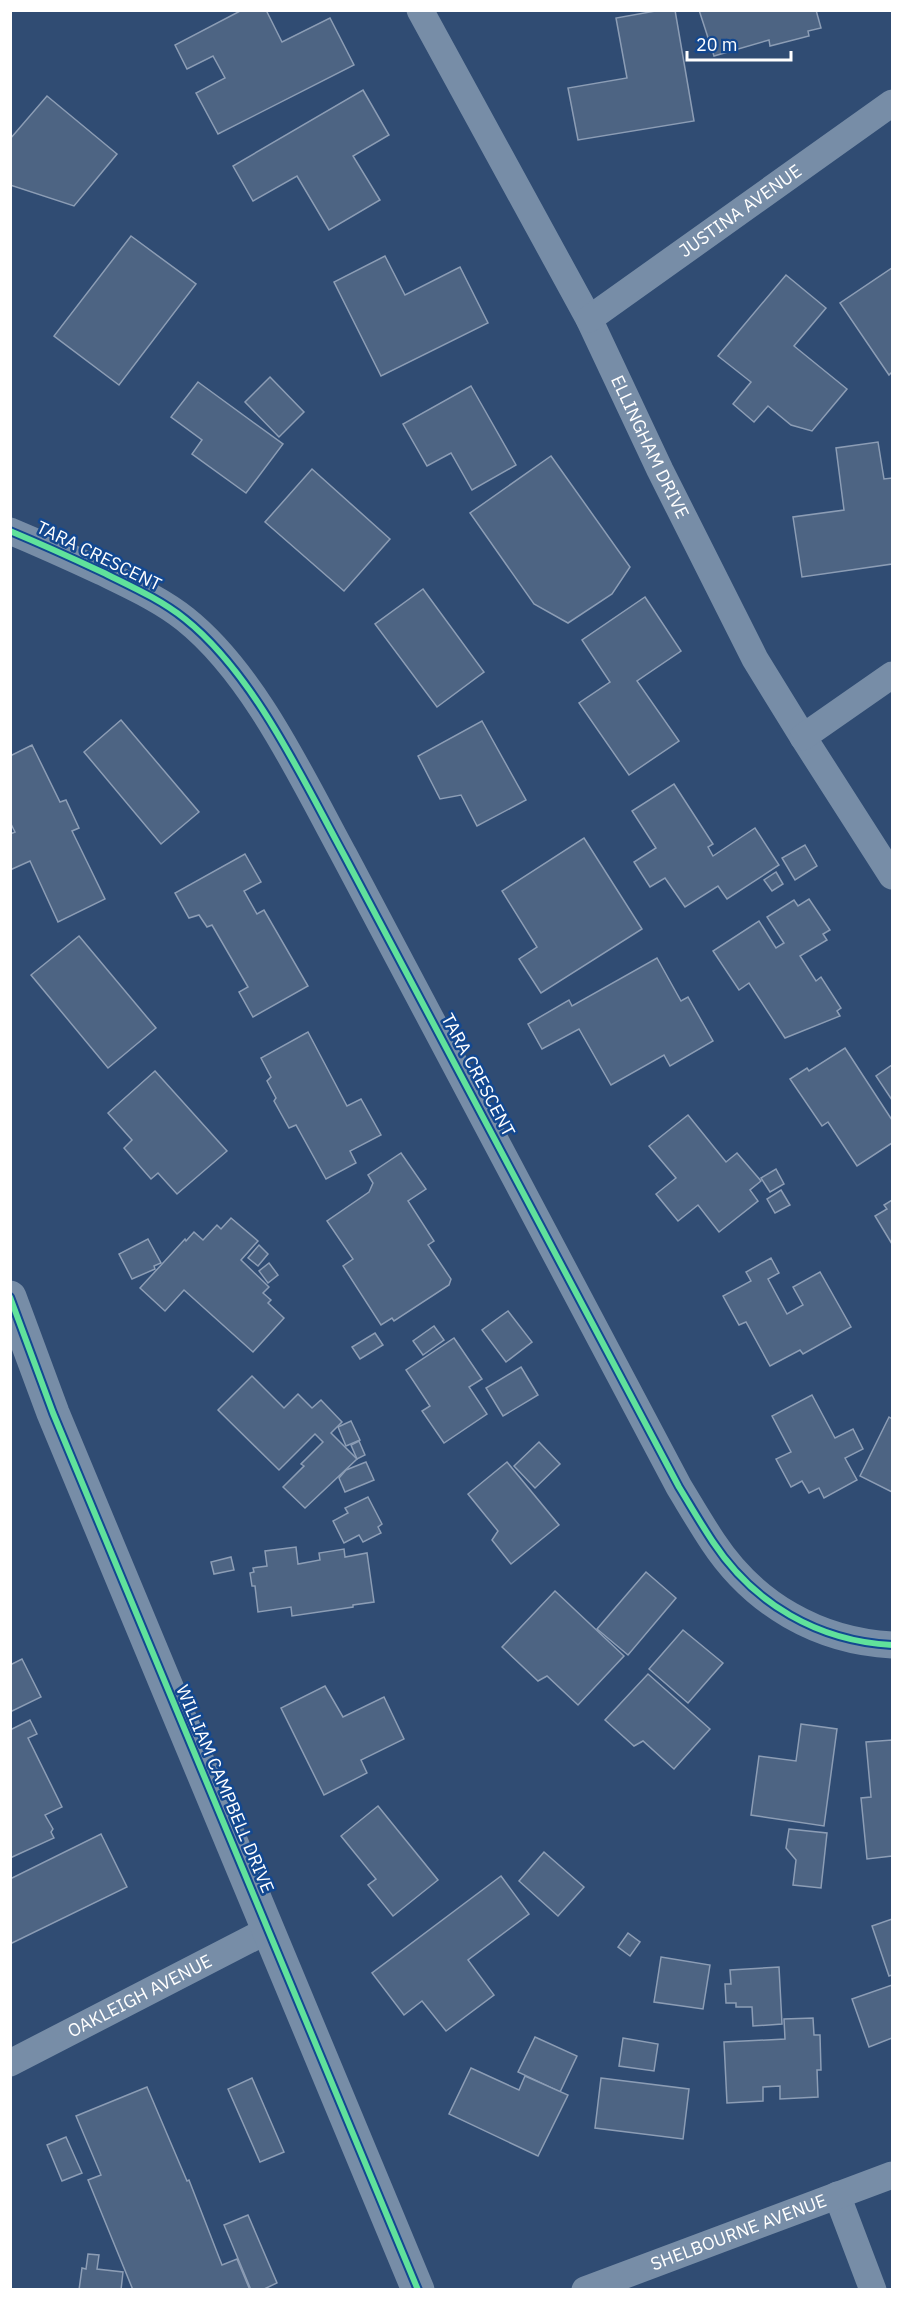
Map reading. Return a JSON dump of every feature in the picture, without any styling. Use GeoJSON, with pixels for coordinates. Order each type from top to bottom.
{"type":"FeatureCollection","features":[{"type":"Feature","properties":{"kind":"street","name":"ELLINGHAM DRIVE"},"geometry":{"type":"LineString","coordinates":[[420,10],[589,318],[715,581],[755,659],[892,876]]}},
{"type":"Feature","properties":{"kind":"street","name":"JUSTINA AVENUE"},"geometry":{"type":"LineString","coordinates":[[589,318],[892,103]]}},
{"type":"Feature","properties":{"kind":"street","name":"TARA CRESCENT"},"geometry":{"type":"LineString","coordinates":[[10,531],[66,555],[161,602],[185,619],[210,642],[237,675],[287,751],[679,1487],[714,1544],[748,1585],[785,1614],[822,1632],[873,1644],[892,1645]]}},
{"type":"Feature","properties":{"kind":"street"},"geometry":{"type":"LineString","coordinates":[[803,737],[892,675]]}},
{"type":"Feature","properties":{"kind":"street","name":"WILLIAM CAMPBELL DRIVE"},"geometry":{"type":"LineString","coordinates":[[10,1297],[53,1413],[418,2289]]}},
{"type":"Feature","properties":{"kind":"street","name":"OAKLEIGH AVENUE"},"geometry":{"type":"LineString","coordinates":[[10,2063],[268,1930]]}},
{"type":"Feature","properties":{"kind":"street","name":"SHELBOURNE AVENUE"},"geometry":{"type":"LineString","coordinates":[[585,2289],[892,2175]]}},
{"type":"Feature","properties":{"kind":"street"},"geometry":{"type":"LineString","coordinates":[[837,2195],[873,2289]]}},
{"type":"Feature","properties":{"kind":"building"},"geometry":{"type":"Polygon","coordinates":[[[242,10],[266,10],[282,42],[330,18],[354,65],[218,134],[196,93],[225,78],[213,56],[187,69],[175,45],[242,10]]]}},
{"type":"Feature","properties":{"kind":"building"},"geometry":{"type":"Polygon","coordinates":[[[661,10],[675,10],[694,121],[578,140],[568,88],[627,78],[616,18],[661,10]]]}},
{"type":"Feature","properties":{"kind":"building"},"geometry":{"type":"Polygon","coordinates":[[[699,10],[816,10],[821,28],[808,31],[809,36],[770,46],[769,40],[714,56],[699,10]]]}},
{"type":"Feature","properties":{"kind":"building"},"geometry":{"type":"Polygon","coordinates":[[[363,90],[389,135],[353,156],[380,200],[329,230],[297,176],[253,201],[233,166],[363,90]]]}},
{"type":"Feature","properties":{"kind":"building"},"geometry":{"type":"Polygon","coordinates":[[[47,96],[117,154],[74,206],[10,185],[10,139],[47,96]]]}},
{"type":"Feature","properties":{"kind":"building"},"geometry":{"type":"Polygon","coordinates":[[[131,236],[196,284],[119,385],[54,336],[131,236]]]}},
{"type":"Feature","properties":{"kind":"building"},"geometry":{"type":"Polygon","coordinates":[[[385,256],[405,295],[460,267],[488,323],[381,376],[334,282],[385,256]]]}},
{"type":"Feature","properties":{"kind":"building"},"geometry":{"type":"Polygon","coordinates":[[[892,268],[892,372],[889,375],[840,303],[892,268]]]}},
{"type":"Feature","properties":{"kind":"building"},"geometry":{"type":"Polygon","coordinates":[[[786,275],[826,308],[794,346],[847,389],[812,431],[791,425],[768,406],[754,422],[733,404],[751,382],[718,356],[786,275]]]}},
{"type":"Feature","properties":{"kind":"building"},"geometry":{"type":"Polygon","coordinates":[[[270,377],[304,412],[279,437],[245,402],[270,377]]]}},
{"type":"Feature","properties":{"kind":"building"},"geometry":{"type":"Polygon","coordinates":[[[198,382],[283,444],[246,493],[192,454],[202,440],[171,417],[198,382]]]}},
{"type":"Feature","properties":{"kind":"building"},"geometry":{"type":"Polygon","coordinates":[[[471,386],[516,465],[472,490],[451,453],[427,466],[403,424],[471,386]]]}},
{"type":"Feature","properties":{"kind":"building"},"geometry":{"type":"Polygon","coordinates":[[[878,442],[884,479],[892,478],[892,564],[802,577],[793,517],[844,510],[836,448],[878,442]]]}},
{"type":"Feature","properties":{"kind":"building"},"geometry":{"type":"Polygon","coordinates":[[[551,456],[630,567],[612,594],[568,623],[534,604],[470,513],[551,456]]]}},
{"type":"Feature","properties":{"kind":"building"},"geometry":{"type":"Polygon","coordinates":[[[312,469],[390,539],[344,591],[265,522],[312,469]]]}},
{"type":"Feature","properties":{"kind":"building"},"geometry":{"type":"Polygon","coordinates":[[[423,589],[484,672],[437,707],[375,624],[423,589]]]}},
{"type":"Feature","properties":{"kind":"building"},"geometry":{"type":"Polygon","coordinates":[[[645,597],[681,651],[637,681],[679,741],[629,775],[579,703],[610,682],[582,640],[645,597]]]}},
{"type":"Feature","properties":{"kind":"building"},"geometry":{"type":"Polygon","coordinates":[[[121,720],[199,812],[161,844],[84,752],[121,720]]]}},
{"type":"Feature","properties":{"kind":"building"},"geometry":{"type":"Polygon","coordinates":[[[482,721],[526,800],[477,826],[461,795],[440,799],[418,756],[482,721]]]}},
{"type":"Feature","properties":{"kind":"building"},"geometry":{"type":"Polygon","coordinates":[[[32,745],[60,802],[66,800],[79,828],[72,831],[105,899],[58,922],[30,861],[10,870],[10,834],[15,832],[10,822],[10,756],[32,745]]]}},
{"type":"Feature","properties":{"kind":"building"},"geometry":{"type":"Polygon","coordinates":[[[674,784],[713,844],[708,847],[713,856],[755,828],[779,865],[727,899],[718,886],[685,907],[665,878],[650,887],[634,862],[656,848],[632,811],[674,784]]]}},
{"type":"Feature","properties":{"kind":"building"},"geometry":{"type":"Polygon","coordinates":[[[584,838],[642,929],[541,993],[519,959],[537,947],[502,891],[584,838]]]}},
{"type":"Feature","properties":{"kind":"building"},"geometry":{"type":"Polygon","coordinates":[[[805,845],[817,866],[795,880],[782,858],[805,845]]]}},
{"type":"Feature","properties":{"kind":"building"},"geometry":{"type":"Polygon","coordinates":[[[245,854],[261,882],[244,891],[257,914],[264,910],[308,986],[253,1017],[239,992],[248,987],[212,925],[207,927],[199,915],[189,918],[175,893],[245,854]]]}},
{"type":"Feature","properties":{"kind":"building"},"geometry":{"type":"Polygon","coordinates":[[[776,872],[783,884],[772,891],[764,880],[776,872]]]}},
{"type":"Feature","properties":{"kind":"building"},"geometry":{"type":"Polygon","coordinates":[[[809,899],[830,930],[823,934],[827,940],[800,956],[816,981],[821,977],[841,1008],[837,1011],[840,1016],[785,1038],[749,983],[739,990],[713,951],[759,921],[776,948],[784,943],[767,917],[794,900],[798,906],[809,899]]]}},
{"type":"Feature","properties":{"kind":"building"},"geometry":{"type":"Polygon","coordinates":[[[79,936],[156,1028],[108,1068],[31,975],[79,936]]]}},
{"type":"Feature","properties":{"kind":"building"},"geometry":{"type":"Polygon","coordinates":[[[657,958],[681,1001],[688,997],[713,1041],[670,1066],[664,1055],[611,1085],[579,1029],[542,1049],[528,1024],[569,1000],[572,1006],[657,958]]]}},
{"type":"Feature","properties":{"kind":"building"},"geometry":{"type":"Polygon","coordinates":[[[308,1032],[347,1106],[361,1099],[381,1135],[350,1151],[356,1163],[326,1179],[296,1125],[289,1128],[274,1101],[276,1098],[267,1081],[271,1077],[261,1058],[308,1032]]]}},
{"type":"Feature","properties":{"kind":"building"},"geometry":{"type":"Polygon","coordinates":[[[845,1048],[892,1120],[892,1143],[857,1166],[828,1122],[822,1126],[790,1079],[807,1068],[809,1071],[845,1048]]]}},
{"type":"Feature","properties":{"kind":"building"},"geometry":{"type":"Polygon","coordinates":[[[892,1065],[892,1100],[876,1076],[892,1065]]]}},
{"type":"Feature","properties":{"kind":"building"},"geometry":{"type":"Polygon","coordinates":[[[155,1071],[227,1151],[177,1194],[158,1173],[151,1179],[124,1148],[132,1140],[108,1113],[155,1071]]]}},
{"type":"Feature","properties":{"kind":"building"},"geometry":{"type":"Polygon","coordinates":[[[688,1115],[726,1162],[737,1153],[761,1181],[750,1190],[758,1201],[719,1232],[698,1205],[678,1221],[656,1194],[676,1178],[649,1146],[688,1115]]]}},
{"type":"Feature","properties":{"kind":"building"},"geometry":{"type":"Polygon","coordinates":[[[401,1153],[426,1189],[408,1201],[434,1241],[428,1245],[451,1279],[449,1285],[394,1321],[392,1318],[381,1325],[343,1266],[353,1259],[327,1221],[369,1192],[373,1183],[368,1175],[401,1153]]]}},
{"type":"Feature","properties":{"kind":"building"},"geometry":{"type":"Polygon","coordinates":[[[776,1169],[784,1184],[770,1192],[761,1178],[776,1169]]]}},
{"type":"Feature","properties":{"kind":"building"},"geometry":{"type":"Polygon","coordinates":[[[781,1190],[790,1205],[775,1213],[767,1199],[781,1190]]]}},
{"type":"Feature","properties":{"kind":"building"},"geometry":{"type":"Polygon","coordinates":[[[892,1200],[892,1244],[875,1216],[887,1209],[884,1205],[892,1200]]]}},
{"type":"Feature","properties":{"kind":"building"},"geometry":{"type":"Polygon","coordinates":[[[231,1218],[258,1241],[241,1260],[269,1287],[263,1293],[271,1300],[268,1303],[284,1318],[253,1352],[184,1290],[165,1311],[140,1288],[194,1232],[203,1240],[217,1225],[221,1229],[231,1218]]]}},
{"type":"Feature","properties":{"kind":"building"},"geometry":{"type":"Polygon","coordinates":[[[148,1239],[161,1263],[154,1266],[155,1269],[132,1279],[119,1254],[148,1239]]]}},
{"type":"Feature","properties":{"kind":"building"},"geometry":{"type":"Polygon","coordinates":[[[259,1245],[268,1254],[258,1266],[248,1258],[259,1245]]]}},
{"type":"Feature","properties":{"kind":"building"},"geometry":{"type":"Polygon","coordinates":[[[771,1258],[779,1273],[768,1279],[787,1314],[803,1305],[793,1287],[820,1272],[851,1327],[803,1354],[800,1350],[770,1366],[746,1322],[739,1325],[723,1296],[751,1281],[746,1272],[771,1258]]]}},
{"type":"Feature","properties":{"kind":"building"},"geometry":{"type":"Polygon","coordinates":[[[269,1263],[278,1275],[268,1283],[259,1271],[269,1263]]]}},
{"type":"Feature","properties":{"kind":"building"},"geometry":{"type":"Polygon","coordinates":[[[508,1311],[532,1342],[506,1362],[482,1330],[508,1311]]]}},
{"type":"Feature","properties":{"kind":"building"},"geometry":{"type":"Polygon","coordinates":[[[434,1326],[444,1340],[423,1355],[413,1341],[434,1326]]]}},
{"type":"Feature","properties":{"kind":"building"},"geometry":{"type":"Polygon","coordinates":[[[375,1333],[383,1345],[360,1359],[352,1347],[375,1333]]]}},
{"type":"Feature","properties":{"kind":"building"},"geometry":{"type":"Polygon","coordinates":[[[454,1338],[482,1379],[469,1387],[487,1414],[444,1443],[422,1411],[430,1406],[406,1370],[454,1338]]]}},
{"type":"Feature","properties":{"kind":"building"},"geometry":{"type":"Polygon","coordinates":[[[521,1367],[538,1395],[503,1416],[486,1388],[521,1367]]]}},
{"type":"Feature","properties":{"kind":"building"},"geometry":{"type":"Polygon","coordinates":[[[252,1376],[284,1408],[298,1394],[312,1408],[321,1400],[342,1422],[331,1433],[357,1459],[305,1508],[283,1487],[304,1466],[301,1464],[323,1442],[315,1434],[279,1470],[218,1410],[252,1376]]]}},
{"type":"Feature","properties":{"kind":"building"},"geometry":{"type":"Polygon","coordinates":[[[812,1395],[835,1438],[853,1429],[863,1449],[845,1458],[857,1480],[824,1498],[819,1488],[809,1493],[802,1481],[791,1487],[776,1459],[791,1452],[772,1416],[812,1395]]]}},
{"type":"Feature","properties":{"kind":"building"},"geometry":{"type":"Polygon","coordinates":[[[889,1417],[892,1419],[892,1492],[860,1476],[889,1417]]]}},
{"type":"Feature","properties":{"kind":"building"},"geometry":{"type":"Polygon","coordinates":[[[351,1421],[360,1440],[346,1446],[338,1427],[351,1421]]]}},
{"type":"Feature","properties":{"kind":"building"},"geometry":{"type":"Polygon","coordinates":[[[359,1441],[365,1455],[357,1459],[351,1445],[359,1441]]]}},
{"type":"Feature","properties":{"kind":"building"},"geometry":{"type":"Polygon","coordinates":[[[539,1442],[560,1464],[535,1488],[514,1466],[539,1442]]]}},
{"type":"Feature","properties":{"kind":"building"},"geometry":{"type":"Polygon","coordinates":[[[366,1462],[374,1480],[345,1492],[339,1478],[346,1470],[366,1462]]]}},
{"type":"Feature","properties":{"kind":"building"},"geometry":{"type":"Polygon","coordinates":[[[507,1462],[559,1525],[511,1564],[492,1540],[498,1531],[468,1494],[507,1462]]]}},
{"type":"Feature","properties":{"kind":"building"},"geometry":{"type":"Polygon","coordinates":[[[368,1497],[382,1524],[378,1527],[381,1533],[363,1542],[359,1535],[344,1543],[333,1521],[348,1513],[345,1508],[368,1497]]]}},
{"type":"Feature","properties":{"kind":"building"},"geometry":{"type":"Polygon","coordinates":[[[296,1547],[298,1564],[320,1560],[319,1553],[344,1549],[345,1557],[367,1553],[374,1602],[292,1616],[291,1607],[258,1612],[255,1586],[252,1586],[250,1573],[254,1572],[253,1568],[267,1566],[265,1551],[296,1547]]]}},
{"type":"Feature","properties":{"kind":"building"},"geometry":{"type":"Polygon","coordinates":[[[231,1557],[234,1570],[214,1574],[211,1562],[231,1557]]]}},
{"type":"Feature","properties":{"kind":"building"},"geometry":{"type":"Polygon","coordinates":[[[646,1572],[676,1598],[628,1655],[597,1629],[646,1572]]]}},
{"type":"Feature","properties":{"kind":"building"},"geometry":{"type":"Polygon","coordinates":[[[555,1591],[624,1656],[578,1705],[547,1676],[538,1681],[502,1647],[555,1591]]]}},
{"type":"Feature","properties":{"kind":"building"},"geometry":{"type":"Polygon","coordinates":[[[683,1630],[723,1663],[688,1703],[649,1669],[683,1630]]]}},
{"type":"Feature","properties":{"kind":"building"},"geometry":{"type":"Polygon","coordinates":[[[22,1659],[41,1697],[10,1712],[10,1665],[22,1659]]]}},
{"type":"Feature","properties":{"kind":"building"},"geometry":{"type":"Polygon","coordinates":[[[648,1674],[710,1729],[674,1769],[643,1741],[634,1746],[605,1720],[648,1674]]]}},
{"type":"Feature","properties":{"kind":"building"},"geometry":{"type":"Polygon","coordinates":[[[325,1686],[343,1717],[384,1697],[404,1739],[361,1760],[367,1773],[324,1795],[281,1708],[325,1686]]]}},
{"type":"Feature","properties":{"kind":"building"},"geometry":{"type":"Polygon","coordinates":[[[30,1720],[37,1734],[28,1738],[62,1807],[45,1815],[53,1829],[51,1832],[54,1838],[10,1858],[10,1730],[30,1720]]]}},
{"type":"Feature","properties":{"kind":"building"},"geometry":{"type":"Polygon","coordinates":[[[801,1724],[837,1729],[824,1826],[751,1815],[759,1756],[796,1761],[801,1724]]]}},
{"type":"Feature","properties":{"kind":"building"},"geometry":{"type":"Polygon","coordinates":[[[892,1740],[892,1856],[867,1859],[861,1798],[871,1797],[866,1742],[892,1740]]]}},
{"type":"Feature","properties":{"kind":"building"},"geometry":{"type":"Polygon","coordinates":[[[378,1806],[438,1880],[393,1916],[368,1885],[376,1879],[341,1836],[378,1806]]]}},
{"type":"Feature","properties":{"kind":"building"},"geometry":{"type":"Polygon","coordinates":[[[789,1829],[827,1833],[821,1888],[793,1885],[796,1860],[786,1848],[789,1829]]]}},
{"type":"Feature","properties":{"kind":"building"},"geometry":{"type":"Polygon","coordinates":[[[101,1834],[127,1887],[10,1944],[10,1879],[101,1834]]]}},
{"type":"Feature","properties":{"kind":"building"},"geometry":{"type":"Polygon","coordinates":[[[544,1852],[584,1887],[558,1916],[519,1881],[544,1852]]]}},
{"type":"Feature","properties":{"kind":"building"},"geometry":{"type":"Polygon","coordinates":[[[501,1876],[529,1914],[468,1960],[494,1995],[446,2031],[422,2001],[404,2015],[372,1973],[501,1876]]]}},
{"type":"Feature","properties":{"kind":"building"},"geometry":{"type":"Polygon","coordinates":[[[892,1919],[892,1975],[889,1976],[872,1926],[892,1919]]]}},
{"type":"Feature","properties":{"kind":"building"},"geometry":{"type":"Polygon","coordinates":[[[628,1933],[640,1942],[630,1956],[618,1947],[628,1933]]]}},
{"type":"Feature","properties":{"kind":"building"},"geometry":{"type":"Polygon","coordinates":[[[661,1957],[710,1965],[703,2009],[654,2002],[661,1957]]]}},
{"type":"Feature","properties":{"kind":"building"},"geometry":{"type":"Polygon","coordinates":[[[779,1967],[782,2024],[753,2026],[752,2007],[736,2007],[736,2003],[726,2003],[725,1984],[731,1984],[730,1970],[779,1967]]]}},
{"type":"Feature","properties":{"kind":"building"},"geometry":{"type":"Polygon","coordinates":[[[892,1985],[892,2038],[869,2047],[852,1999],[892,1985]]]}},
{"type":"Feature","properties":{"kind":"building"},"geometry":{"type":"Polygon","coordinates":[[[813,2018],[814,2035],[820,2035],[821,2070],[817,2070],[818,2097],[780,2099],[780,2086],[763,2087],[763,2101],[727,2103],[724,2042],[785,2039],[784,2019],[813,2018]]]}},
{"type":"Feature","properties":{"kind":"building"},"geometry":{"type":"Polygon","coordinates":[[[535,2037],[577,2056],[560,2092],[518,2072],[535,2037]]]}},
{"type":"Feature","properties":{"kind":"building"},"geometry":{"type":"Polygon","coordinates":[[[623,2038],[658,2044],[654,2071],[619,2066],[623,2038]]]}},
{"type":"Feature","properties":{"kind":"building"},"geometry":{"type":"Polygon","coordinates":[[[471,2068],[519,2090],[525,2076],[568,2095],[538,2156],[449,2114],[471,2068]]]}},
{"type":"Feature","properties":{"kind":"building"},"geometry":{"type":"Polygon","coordinates":[[[252,2078],[284,2152],[260,2162],[228,2089],[252,2078]]]}},
{"type":"Feature","properties":{"kind":"building"},"geometry":{"type":"Polygon","coordinates":[[[601,2078],[689,2089],[683,2139],[595,2128],[601,2078]]]}},
{"type":"Feature","properties":{"kind":"building"},"geometry":{"type":"Polygon","coordinates":[[[147,2087],[187,2181],[189,2180],[222,2265],[237,2259],[250,2290],[133,2290],[88,2180],[101,2175],[76,2116],[147,2087]]]}},
{"type":"Feature","properties":{"kind":"building"},"geometry":{"type":"Polygon","coordinates":[[[66,2137],[82,2173],[62,2181],[47,2145],[66,2137]]]}},
{"type":"Feature","properties":{"kind":"building"},"geometry":{"type":"Polygon","coordinates":[[[248,2215],[277,2283],[262,2290],[251,2290],[224,2225],[248,2215]]]}},
{"type":"Feature","properties":{"kind":"building"},"geometry":{"type":"Polygon","coordinates":[[[88,2254],[99,2255],[97,2269],[123,2272],[121,2290],[79,2290],[82,2268],[86,2269],[88,2254]]]}},
{"type":"Feature","properties":{"kind":"cycle path"},"geometry":{"type":"LineString","coordinates":[[10,531],[102,572],[165,605],[185,619],[210,642],[233,668],[255,698],[293,761],[679,1487],[713,1542],[748,1584],[768,1601],[790,1615],[839,1636],[892,1645]]}},
{"type":"Feature","properties":{"kind":"cycle path"},"geometry":{"type":"LineString","coordinates":[[10,1297],[53,1413],[418,2290]]}}]}
